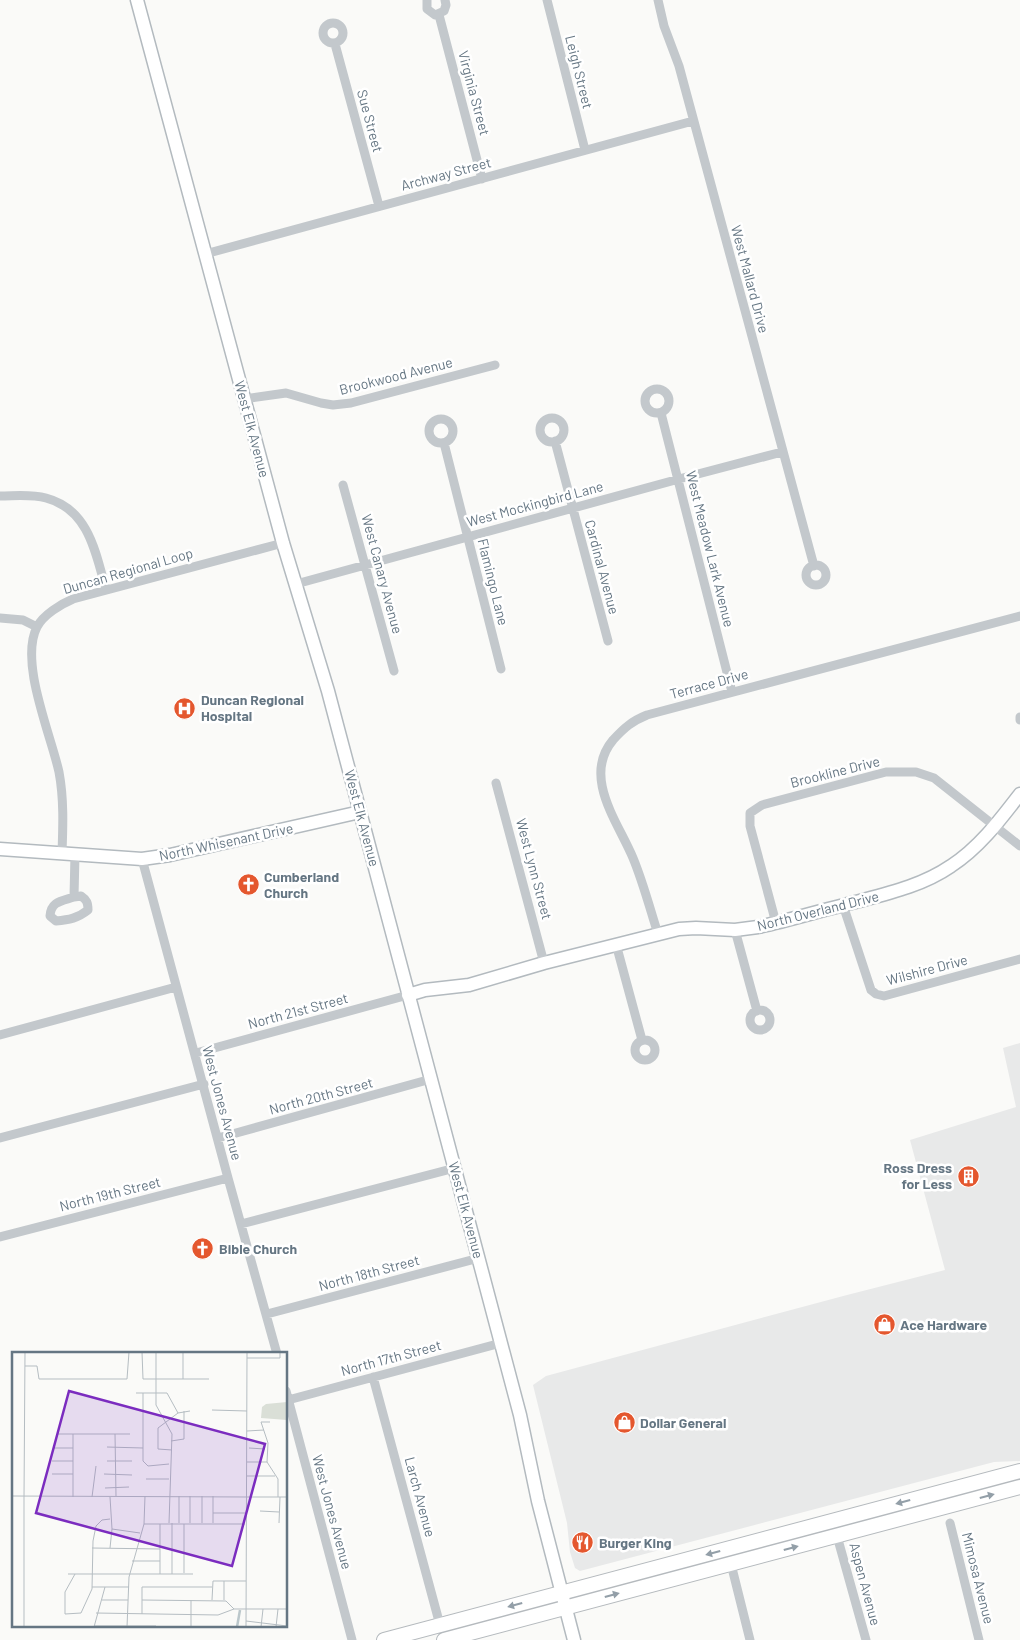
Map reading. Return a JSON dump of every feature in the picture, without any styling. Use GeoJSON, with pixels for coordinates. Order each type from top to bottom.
{"type":"FeatureCollection","features":[{"type":"Feature","properties":{"kind":"main road","name":"West Elk Avenue"},"geometry":{"type":"LineString","coordinates":[[137,0],[283,543],[328,691],[520,1414],[538,1501],[574,1640]]}},
{"type":"Feature","properties":{"kind":"main road","name":"North Overland Drive"},"geometry":{"type":"LineString","coordinates":[[408,995],[424,990],[469,985],[544,963],[679,929],[735,930],[776,923],[896,891],[923,882],[952,866],[972,850],[996,826],[1020,794]]}},
{"type":"Feature","properties":{"kind":"main road","name":"North Whisenant Drive"},"geometry":{"type":"LineString","coordinates":[[0,849],[142,859],[170,855],[360,812]]}},
{"type":"Feature","properties":{"kind":"main road"},"geometry":{"type":"LineString","coordinates":[[384,1640],[1020,1471]]}},
{"type":"Feature","properties":{"kind":"main road"},"geometry":{"type":"LineString","coordinates":[[444,1640],[1020,1487]]}},
{"type":"Feature","properties":{"kind":"main road"},"geometry":{"type":"LineString","coordinates":[[950,1489],[955,1504]]}},
{"type":"Feature","properties":{"kind":"main road"},"geometry":{"type":"LineString","coordinates":[[738,1562],[741,1546]]}},
{"type":"Feature","properties":{"kind":"street","name":"Virginia Street"},"geometry":{"type":"LineString","coordinates":[[427,0],[427,10],[432,14],[439,15],[482,179]]}},
{"type":"Feature","properties":{"kind":"street"},"geometry":{"type":"LineString","coordinates":[[439,15],[446,8],[445,0]]}},
{"type":"Feature","properties":{"kind":"street","name":"Leigh Street"},"geometry":{"type":"LineString","coordinates":[[546,0],[585,150]]}},
{"type":"Feature","properties":{"kind":"street","name":"West Mallard Drive"},"geometry":{"type":"LineString","coordinates":[[658,0],[664,26],[679,66],[814,566]]}},
{"type":"Feature","properties":{"kind":"street","name":"Sue Street"},"geometry":{"type":"LineString","coordinates":[[335,44],[379,206]]}},
{"type":"Feature","properties":{"kind":"street","name":"Archway Street"},"geometry":{"type":"LineString","coordinates":[[205,254],[694,121]]}},
{"type":"Feature","properties":{"kind":"street","name":"Brookwood Avenue"},"geometry":{"type":"LineString","coordinates":[[244,399],[286,393],[321,403],[334,405],[351,403],[494,365]]}},
{"type":"Feature","properties":{"kind":"street","name":"West Meadow Lark Avenue"},"geometry":{"type":"LineString","coordinates":[[661,413],[732,692]]}},
{"type":"Feature","properties":{"kind":"street","name":"Cardinal Avenue"},"geometry":{"type":"LineString","coordinates":[[555,441],[608,641]]}},
{"type":"Feature","properties":{"kind":"street","name":"Flamingo Lane"},"geometry":{"type":"LineString","coordinates":[[444,443],[501,668]]}},
{"type":"Feature","properties":{"kind":"street","name":"West Mockingbird Lane"},"geometry":{"type":"LineString","coordinates":[[296,584],[782,452]]}},
{"type":"Feature","properties":{"kind":"street","name":"West Canary Avenue"},"geometry":{"type":"LineString","coordinates":[[344,485],[394,670]]}},
{"type":"Feature","properties":{"kind":"street"},"geometry":{"type":"LineString","coordinates":[[0,496],[46,498],[62,504],[74,513],[92,540],[106,590]]}},
{"type":"Feature","properties":{"kind":"street","name":"Duncan Regional Loop"},"geometry":{"type":"LineString","coordinates":[[37,627],[60,605],[73,599],[283,543]]}},
{"type":"Feature","properties":{"kind":"street","name":"Terrace Drive"},"geometry":{"type":"LineString","coordinates":[[658,934],[633,857],[611,814],[603,792],[601,773],[603,758],[610,744],[623,729],[633,721],[647,715],[1020,616]]}},
{"type":"Feature","properties":{"kind":"street"},"geometry":{"type":"LineString","coordinates":[[0,618],[23,620],[37,627],[31,652],[32,672],[59,773],[74,897]]}},
{"type":"Feature","properties":{"kind":"street","name":"Brookline Drive"},"geometry":{"type":"LineString","coordinates":[[776,923],[750,826],[750,813],[762,805],[886,772],[916,772],[934,778],[1020,846]]}},
{"type":"Feature","properties":{"kind":"street","name":"West Lynn Street"},"geometry":{"type":"LineString","coordinates":[[496,783],[544,963]]}},
{"type":"Feature","properties":{"kind":"street","name":"West Jones Avenue"},"geometry":{"type":"LineString","coordinates":[[142,859],[276,1352]]}},
{"type":"Feature","properties":{"kind":"street","name":"Wilshire Drive"},"geometry":{"type":"LineString","coordinates":[[843,905],[870,990],[876,994],[884,996],[1020,959]]}},
{"type":"Feature","properties":{"kind":"street"},"geometry":{"type":"LineString","coordinates":[[735,930],[757,1011]]}},
{"type":"Feature","properties":{"kind":"street"},"geometry":{"type":"LineString","coordinates":[[616,944],[642,1040]]}},
{"type":"Feature","properties":{"kind":"street"},"geometry":{"type":"LineString","coordinates":[[0,1034],[176,988]]}},
{"type":"Feature","properties":{"kind":"street","name":"North 21st Street"},"geometry":{"type":"LineString","coordinates":[[196,1053],[408,995]]}},
{"type":"Feature","properties":{"kind":"street","name":"North 20th Street"},"geometry":{"type":"LineString","coordinates":[[218,1138],[431,1079]]}},
{"type":"Feature","properties":{"kind":"street"},"geometry":{"type":"LineString","coordinates":[[0,1138],[204,1084]]}},
{"type":"Feature","properties":{"kind":"street"},"geometry":{"type":"LineString","coordinates":[[241,1224],[455,1168]]}},
{"type":"Feature","properties":{"kind":"street","name":"North 19th Street"},"geometry":{"type":"LineString","coordinates":[[0,1237],[228,1178]]}},
{"type":"Feature","properties":{"kind":"street","name":"North 18th Street"},"geometry":{"type":"LineString","coordinates":[[267,1314],[479,1258]]}},
{"type":"Feature","properties":{"kind":"street","name":"North 17th Street"},"geometry":{"type":"LineString","coordinates":[[288,1395],[373,1377],[501,1343]]}},
{"type":"Feature","properties":{"kind":"street","name":"Larch Avenue"},"geometry":{"type":"LineString","coordinates":[[373,1377],[440,1625]]}},
{"type":"Feature","properties":{"kind":"street","name":"West Jones Avenue"},"geometry":{"type":"LineString","coordinates":[[288,1399],[352,1640]]}},
{"type":"Feature","properties":{"kind":"street","name":"Mimosa Avenue"},"geometry":{"type":"LineString","coordinates":[[950,1523],[980,1640]]}},
{"type":"Feature","properties":{"kind":"street","name":"Aspen Avenue"},"geometry":{"type":"LineString","coordinates":[[837,1536],[866,1640]]}},
{"type":"Feature","properties":{"kind":"street"},"geometry":{"type":"LineString","coordinates":[[738,1562],[750,1640]]}},
{"type":"Feature","properties":{"kind":"shaded area"},"geometry":{"type":"Polygon","coordinates":[[[1020,1043],[1020,1461],[994,1462],[580,1571],[575,1568],[570,1552],[567,1523],[533,1385],[546,1376],[945,1270],[910,1140],[1016,1107],[1003,1048],[1020,1043]]]}},
{"type":"Feature","properties":{"kind":"place","name":"Duncan Regional Hospital"},"geometry":{"type":"Point","coordinates":[185,708]}},
{"type":"Feature","properties":{"kind":"place","name":"Cumberland Church"},"geometry":{"type":"Point","coordinates":[248,885]}},
{"type":"Feature","properties":{"kind":"place","name":"Ross Dress for Less"},"geometry":{"type":"Point","coordinates":[968,1176]}},
{"type":"Feature","properties":{"kind":"place","name":"Bible Church"},"geometry":{"type":"Point","coordinates":[203,1249]}},
{"type":"Feature","properties":{"kind":"place","name":"Ace Hardware"},"geometry":{"type":"Point","coordinates":[884,1325]}},
{"type":"Feature","properties":{"kind":"place","name":"Dollar General"},"geometry":{"type":"Point","coordinates":[624,1423]}},
{"type":"Feature","properties":{"kind":"place","name":"Burger King"},"geometry":{"type":"Point","coordinates":[583,1543]}}]}
